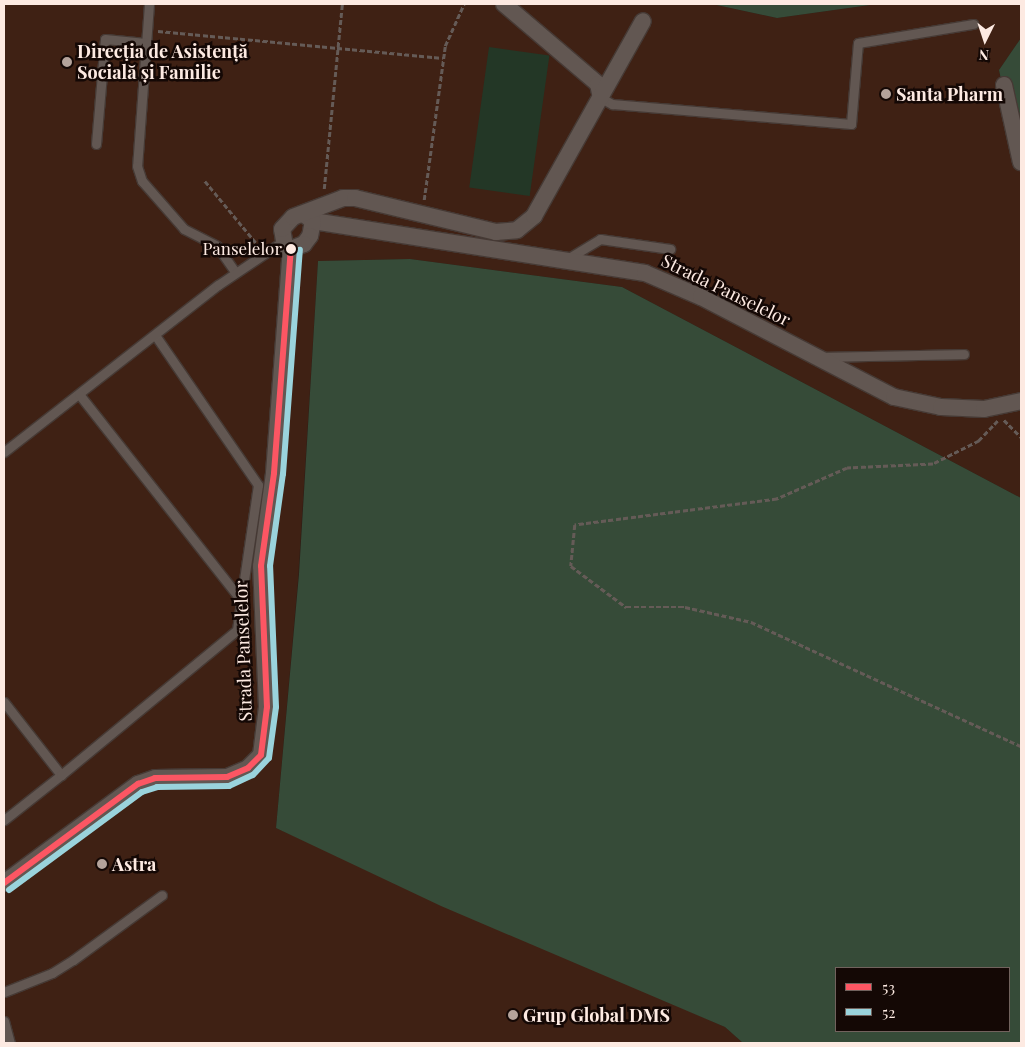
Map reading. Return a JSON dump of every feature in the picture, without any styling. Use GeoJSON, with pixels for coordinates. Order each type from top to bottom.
{"type":"FeatureCollection","features":[{"type":"Feature","properties":{"kind":"street"},"geometry":{"type":"LineString","coordinates":[[504,4],[598,84],[601,98]]}},
{"type":"Feature","properties":{"kind":"street","name":"Strada Panselelor"},"geometry":{"type":"LineString","coordinates":[[309,218],[322,207],[343,198],[355,198],[496,232],[507,233],[525,225],[534,216],[643,21]]}},
{"type":"Feature","properties":{"kind":"street"},"geometry":{"type":"LineString","coordinates":[[1004,85],[1021,162]]}},
{"type":"Feature","properties":{"kind":"street","name":"Strada Panselelor"},"geometry":{"type":"LineString","coordinates":[[4,883],[138,784],[155,778],[227,777],[248,768],[261,755],[267,707],[261,566],[274,473],[286,245],[282,229],[293,217],[309,218],[645,273],[701,296],[894,397],[932,405],[984,408],[1021,401]]}},
{"type":"Feature","properties":{"kind":"street"},"geometry":{"type":"LineString","coordinates":[[286,245],[307,241],[309,218]]}},
{"type":"Feature","properties":{"kind":"lane"},"geometry":{"type":"LineString","coordinates":[[149,4],[137,166],[142,181],[184,229],[217,246],[235,272]]}},
{"type":"Feature","properties":{"kind":"lane"},"geometry":{"type":"LineString","coordinates":[[601,98],[612,104],[851,124],[858,43],[974,24]]}},
{"type":"Feature","properties":{"kind":"lane"},"geometry":{"type":"LineString","coordinates":[[96,144],[105,39],[146,43]]}},
{"type":"Feature","properties":{"kind":"lane"},"geometry":{"type":"LineString","coordinates":[[565,260],[600,239],[670,249]]}},
{"type":"Feature","properties":{"kind":"lane"},"geometry":{"type":"LineString","coordinates":[[4,452],[235,272],[264,252],[286,245]]}},
{"type":"Feature","properties":{"kind":"lane"},"geometry":{"type":"LineString","coordinates":[[4,820],[62,775],[237,630],[258,484],[155,335]]}},
{"type":"Feature","properties":{"kind":"lane"},"geometry":{"type":"LineString","coordinates":[[815,357],[964,354]]}},
{"type":"Feature","properties":{"kind":"lane"},"geometry":{"type":"LineString","coordinates":[[79,394],[242,600]]}},
{"type":"Feature","properties":{"kind":"lane"},"geometry":{"type":"LineString","coordinates":[[4,702],[62,775]]}},
{"type":"Feature","properties":{"kind":"lane"},"geometry":{"type":"LineString","coordinates":[[4,992],[52,973],[73,960],[162,895]]}},
{"type":"Feature","properties":{"kind":"lane"},"geometry":{"type":"LineString","coordinates":[[4,1021],[10,1043]]}},
{"type":"Feature","properties":{"kind":"path"},"geometry":{"type":"LineString","coordinates":[[322,207],[342,4]]}},
{"type":"Feature","properties":{"kind":"path"},"geometry":{"type":"LineString","coordinates":[[422,214],[445,46],[464,4]]}},
{"type":"Feature","properties":{"kind":"path"},"geometry":{"type":"LineString","coordinates":[[147,30],[443,58]]}},
{"type":"Feature","properties":{"kind":"path"},"geometry":{"type":"LineString","coordinates":[[205,181],[264,252]]}},
{"type":"Feature","properties":{"kind":"path"},"geometry":{"type":"LineString","coordinates":[[1021,437],[1001,418],[979,441],[933,464],[847,468],[777,499],[576,525],[571,566],[626,607],[685,607],[751,622],[1021,746]]}},
{"type":"Feature","properties":{"kind":"shaded area"},"geometry":{"type":"Polygon","coordinates":[[[4,4],[712,4],[777,18],[877,4],[1021,4],[1021,38],[999,70],[1021,174],[1021,498],[622,287],[410,259],[318,261],[298,580],[276,828],[725,1027],[743,1043],[4,1043],[4,4]]]}},
{"type":"Feature","properties":{"kind":"green space"},"geometry":{"type":"Polygon","coordinates":[[[712,4],[877,4],[777,18],[712,4]]]}},
{"type":"Feature","properties":{"kind":"green space"},"geometry":{"type":"Polygon","coordinates":[[[1021,38],[1021,174],[999,70],[1021,38]]]}},
{"type":"Feature","properties":{"kind":"green space"},"geometry":{"type":"Polygon","coordinates":[[[489,47],[549,55],[530,196],[469,188],[489,47]]]}},
{"type":"Feature","properties":{"kind":"green space"},"geometry":{"type":"Polygon","coordinates":[[[410,259],[622,287],[1021,498],[1021,1043],[743,1043],[725,1027],[441,906],[276,828],[299,574],[318,261],[410,259]]]}},
{"type":"Feature","properties":{"kind":"transit line","name":"53"},"geometry":{"type":"LineString","coordinates":[[4,883],[138,784],[155,778],[227,777],[248,768],[261,755],[267,707],[261,566],[274,473],[291,249]]}},
{"type":"Feature","properties":{"kind":"transit line","name":"52"},"geometry":{"type":"LineString","coordinates":[[9,890],[142,792],[157,787],[229,786],[253,775],[269,758],[276,707],[270,566],[283,474],[300,250]]}},
{"type":"Feature","properties":{"kind":"place","name":"Direcția de Asistență Socială și Familie"},"geometry":{"type":"Point","coordinates":[67,62]}},
{"type":"Feature","properties":{"kind":"place","name":"Santa Pharm"},"geometry":{"type":"Point","coordinates":[886,94]}},
{"type":"Feature","properties":{"kind":"place","name":"Panselelor"},"geometry":{"type":"Point","coordinates":[291,249]}},
{"type":"Feature","properties":{"kind":"place","name":"Astra"},"geometry":{"type":"Point","coordinates":[102,864]}},
{"type":"Feature","properties":{"kind":"place","name":"Grup Global DMS"},"geometry":{"type":"Point","coordinates":[513,1015]}}]}
